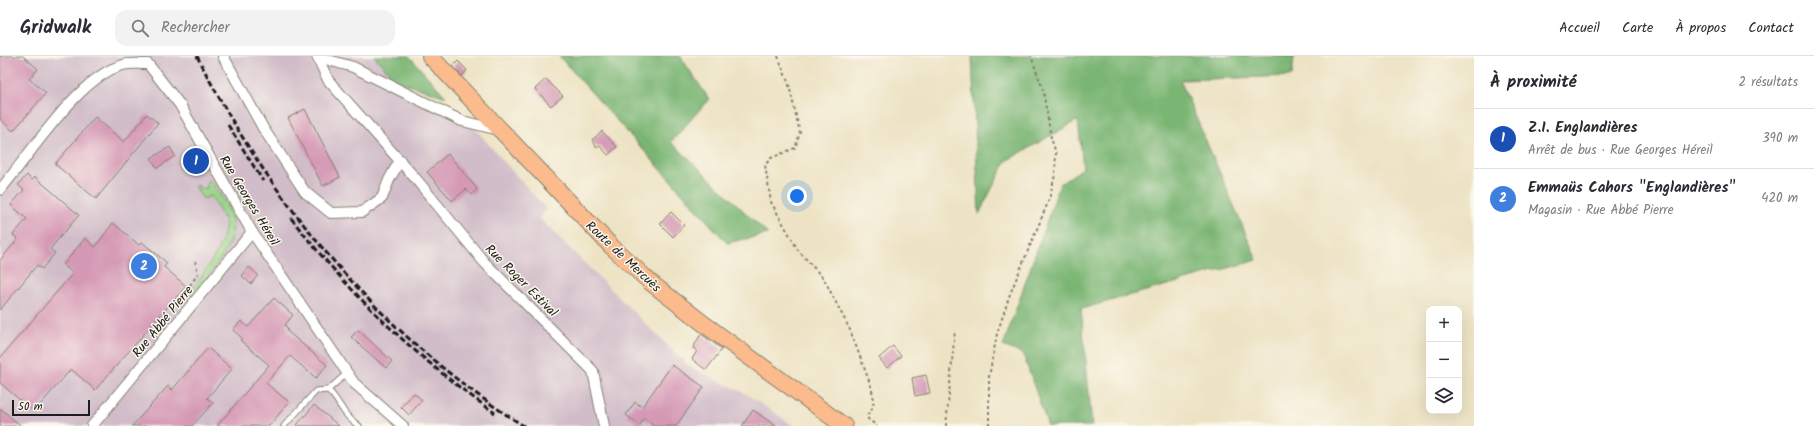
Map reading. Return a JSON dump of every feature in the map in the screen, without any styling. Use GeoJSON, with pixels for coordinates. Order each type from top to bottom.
{"type":"FeatureCollection","features":[{"type":"Feature","properties":{"kind":"main road","name":"Route de Mercuès"},"geometry":{"type":"LineString","coordinates":[[430,56],[612,247],[650,282],[704,324],[844,426]]}},
{"type":"Feature","properties":{"kind":"street"},"geometry":{"type":"LineString","coordinates":[[223,56],[263,128],[305,192],[331,213],[362,212],[382,198],[389,180],[400,160]]}},
{"type":"Feature","properties":{"kind":"street"},"geometry":{"type":"LineString","coordinates":[[317,56],[353,67],[462,121],[500,130]]}},
{"type":"Feature","properties":{"kind":"street","name":"Rue Roger Estival"},"geometry":{"type":"LineString","coordinates":[[317,56],[328,80],[400,160],[484,262],[593,371],[604,426]]}},
{"type":"Feature","properties":{"kind":"street","name":"Rue Georges Héreil"},"geometry":{"type":"LineString","coordinates":[[0,190],[63,110],[94,78],[124,64],[147,60],[180,105],[252,232],[354,383],[403,426]]}},
{"type":"Feature","properties":{"kind":"street","name":"Rue Abbé Pierre"},"geometry":{"type":"LineString","coordinates":[[92,426],[252,232]]}},
{"type":"Feature","properties":{"kind":"lane"},"geometry":{"type":"LineString","coordinates":[[284,426],[316,391],[328,390],[348,373]]}},
{"type":"Feature","properties":{"kind":"lane"},"geometry":{"type":"LineString","coordinates":[[328,390],[334,395],[344,414],[359,426]]}},
{"type":"Feature","properties":{"kind":"path"},"geometry":{"type":"LineString","coordinates":[[778,56],[789,85],[800,133],[795,148],[771,158],[765,165],[770,202],[798,250],[824,279],[850,330],[871,386],[874,400],[872,409],[866,415],[868,419],[876,426]]}},
{"type":"Feature","properties":{"kind":"path"},"geometry":{"type":"LineString","coordinates":[[989,426],[989,377],[997,334],[1010,294],[1049,200],[1055,176],[1056,153],[1051,138],[1043,90],[1031,56]]}},
{"type":"Feature","properties":{"kind":"path"},"geometry":{"type":"LineString","coordinates":[[187,310],[183,301],[183,295],[198,274],[195,260]]}},
{"type":"Feature","properties":{"kind":"path"},"geometry":{"type":"LineString","coordinates":[[946,426],[955,330]]}},
{"type":"Feature","properties":{"kind":"shaded area"},"geometry":{"type":"Polygon","coordinates":[[[0,56],[374,56],[396,81],[461,113],[546,209],[540,219],[687,365],[748,395],[794,426],[0,426],[0,56]]]}},
{"type":"Feature","properties":{"kind":"green space"},"geometry":{"type":"Polygon","coordinates":[[[374,56],[409,56],[446,97],[396,81],[374,56]]]}},
{"type":"Feature","properties":{"kind":"green space"},"geometry":{"type":"Polygon","coordinates":[[[559,56],[680,56],[709,99],[671,142],[768,234],[727,243],[559,56]]]}},
{"type":"Feature","properties":{"kind":"green space"},"geometry":{"type":"Polygon","coordinates":[[[972,56],[1294,56],[1292,76],[1180,80],[1257,260],[1081,309],[1092,426],[1048,426],[1023,354],[1003,346],[1060,184],[1083,168],[1078,120],[1006,161],[979,214],[972,56]]]}},
{"type":"Feature","properties":{"kind":"green space"},"geometry":{"type":"Polygon","coordinates":[[[207,181],[211,181],[226,204],[231,214],[233,229],[230,240],[219,262],[189,299],[187,297],[211,262],[222,241],[225,231],[224,220],[211,196],[203,199],[195,187],[198,185],[200,189],[207,188],[207,181]]]}},
{"type":"Feature","properties":{"kind":"building"},"geometry":{"type":"Polygon","coordinates":[[[0,56],[23,56],[38,69],[29,79],[46,93],[13,131],[0,119],[0,56]]]}},
{"type":"Feature","properties":{"kind":"building"},"geometry":{"type":"Polygon","coordinates":[[[458,61],[467,70],[462,76],[453,66],[458,61]]]}},
{"type":"Feature","properties":{"kind":"building"},"geometry":{"type":"Polygon","coordinates":[[[546,79],[563,96],[551,106],[535,89],[546,79]]]}},
{"type":"Feature","properties":{"kind":"building"},"geometry":{"type":"Polygon","coordinates":[[[305,109],[340,177],[323,186],[288,118],[305,109]]]}},
{"type":"Feature","properties":{"kind":"building"},"geometry":{"type":"Polygon","coordinates":[[[147,114],[158,123],[96,199],[55,164],[95,117],[124,142],[147,114]]]}},
{"type":"Feature","properties":{"kind":"building"},"geometry":{"type":"Polygon","coordinates":[[[602,131],[617,147],[608,155],[600,146],[597,148],[592,140],[602,131]]]}},
{"type":"Feature","properties":{"kind":"building"},"geometry":{"type":"Polygon","coordinates":[[[170,147],[175,156],[157,168],[151,158],[170,147]]]}},
{"type":"Feature","properties":{"kind":"building"},"geometry":{"type":"Polygon","coordinates":[[[448,154],[477,189],[472,195],[466,189],[452,201],[427,172],[448,154]]]}},
{"type":"Feature","properties":{"kind":"building"},"geometry":{"type":"Polygon","coordinates":[[[27,175],[32,180],[35,177],[79,215],[50,249],[55,253],[42,269],[37,265],[0,310],[0,260],[18,239],[13,235],[27,219],[11,205],[24,190],[18,185],[27,175]]]}},
{"type":"Feature","properties":{"kind":"building"},"geometry":{"type":"Polygon","coordinates":[[[671,212],[684,225],[673,237],[660,224],[671,212]]]}},
{"type":"Feature","properties":{"kind":"building"},"geometry":{"type":"Polygon","coordinates":[[[113,223],[139,245],[142,242],[167,263],[164,267],[186,286],[95,390],[71,369],[34,412],[0,383],[0,358],[73,273],[63,265],[85,238],[95,247],[113,223]]]}},
{"type":"Feature","properties":{"kind":"building"},"geometry":{"type":"Polygon","coordinates":[[[249,267],[258,275],[251,284],[242,276],[249,267]]]}},
{"type":"Feature","properties":{"kind":"building"},"geometry":{"type":"Polygon","coordinates":[[[274,298],[293,315],[285,325],[288,329],[287,331],[327,365],[316,378],[290,356],[266,383],[289,402],[269,426],[217,426],[269,365],[240,340],[242,338],[233,330],[241,321],[248,327],[274,298]]]}},
{"type":"Feature","properties":{"kind":"building"},"geometry":{"type":"Polygon","coordinates":[[[358,330],[392,361],[386,368],[351,337],[358,330]]]}},
{"type":"Feature","properties":{"kind":"building"},"geometry":{"type":"Polygon","coordinates":[[[701,334],[722,349],[706,370],[692,359],[697,351],[693,348],[701,334]]]}},
{"type":"Feature","properties":{"kind":"building"},"geometry":{"type":"Polygon","coordinates":[[[893,346],[901,356],[887,368],[879,358],[893,346]]]}},
{"type":"Feature","properties":{"kind":"building"},"geometry":{"type":"Polygon","coordinates":[[[208,348],[232,369],[207,398],[213,403],[192,426],[132,426],[168,386],[172,390],[208,348]]]}},
{"type":"Feature","properties":{"kind":"building"},"geometry":{"type":"Polygon","coordinates":[[[672,365],[704,387],[676,426],[654,426],[644,418],[640,425],[626,415],[635,402],[642,407],[672,365]]]}},
{"type":"Feature","properties":{"kind":"building"},"geometry":{"type":"Polygon","coordinates":[[[926,375],[930,393],[915,396],[912,378],[926,375]]]}},
{"type":"Feature","properties":{"kind":"building"},"geometry":{"type":"Polygon","coordinates":[[[414,393],[422,400],[409,415],[401,407],[414,393]]]}},
{"type":"Feature","properties":{"kind":"building"},"geometry":{"type":"Polygon","coordinates":[[[314,405],[339,426],[296,426],[314,405]]]}},
{"type":"Feature","properties":{"kind":"building"},"geometry":{"type":"Polygon","coordinates":[[[0,408],[21,426],[0,426],[0,408]]]}},
{"type":"Feature","properties":{"kind":"building"},"geometry":{"type":"Polygon","coordinates":[[[753,410],[776,426],[742,426],[753,410]]]}},
{"type":"Feature","properties":{"kind":"railway"},"geometry":{"type":"LineString","coordinates":[[197,56],[226,110],[259,163],[296,214],[335,263],[378,309],[424,352],[473,391],[524,426]]}},
{"type":"Feature","properties":{"kind":"railway"},"geometry":{"type":"LineString","coordinates":[[228,125],[263,181]]}},
{"type":"Feature","properties":{"kind":"railway"},"geometry":{"type":"LineString","coordinates":[[291,218],[336,273],[411,347],[438,370],[495,413]]}},
{"type":"Feature","properties":{"kind":"place","name":"Z.I. Englandières"},"geometry":{"type":"Point","coordinates":[196,161]}},
{"type":"Feature","properties":{"kind":"place","name":"Emmaüs Cahors \"Englandières\""},"geometry":{"type":"Point","coordinates":[144,266]}}]}
